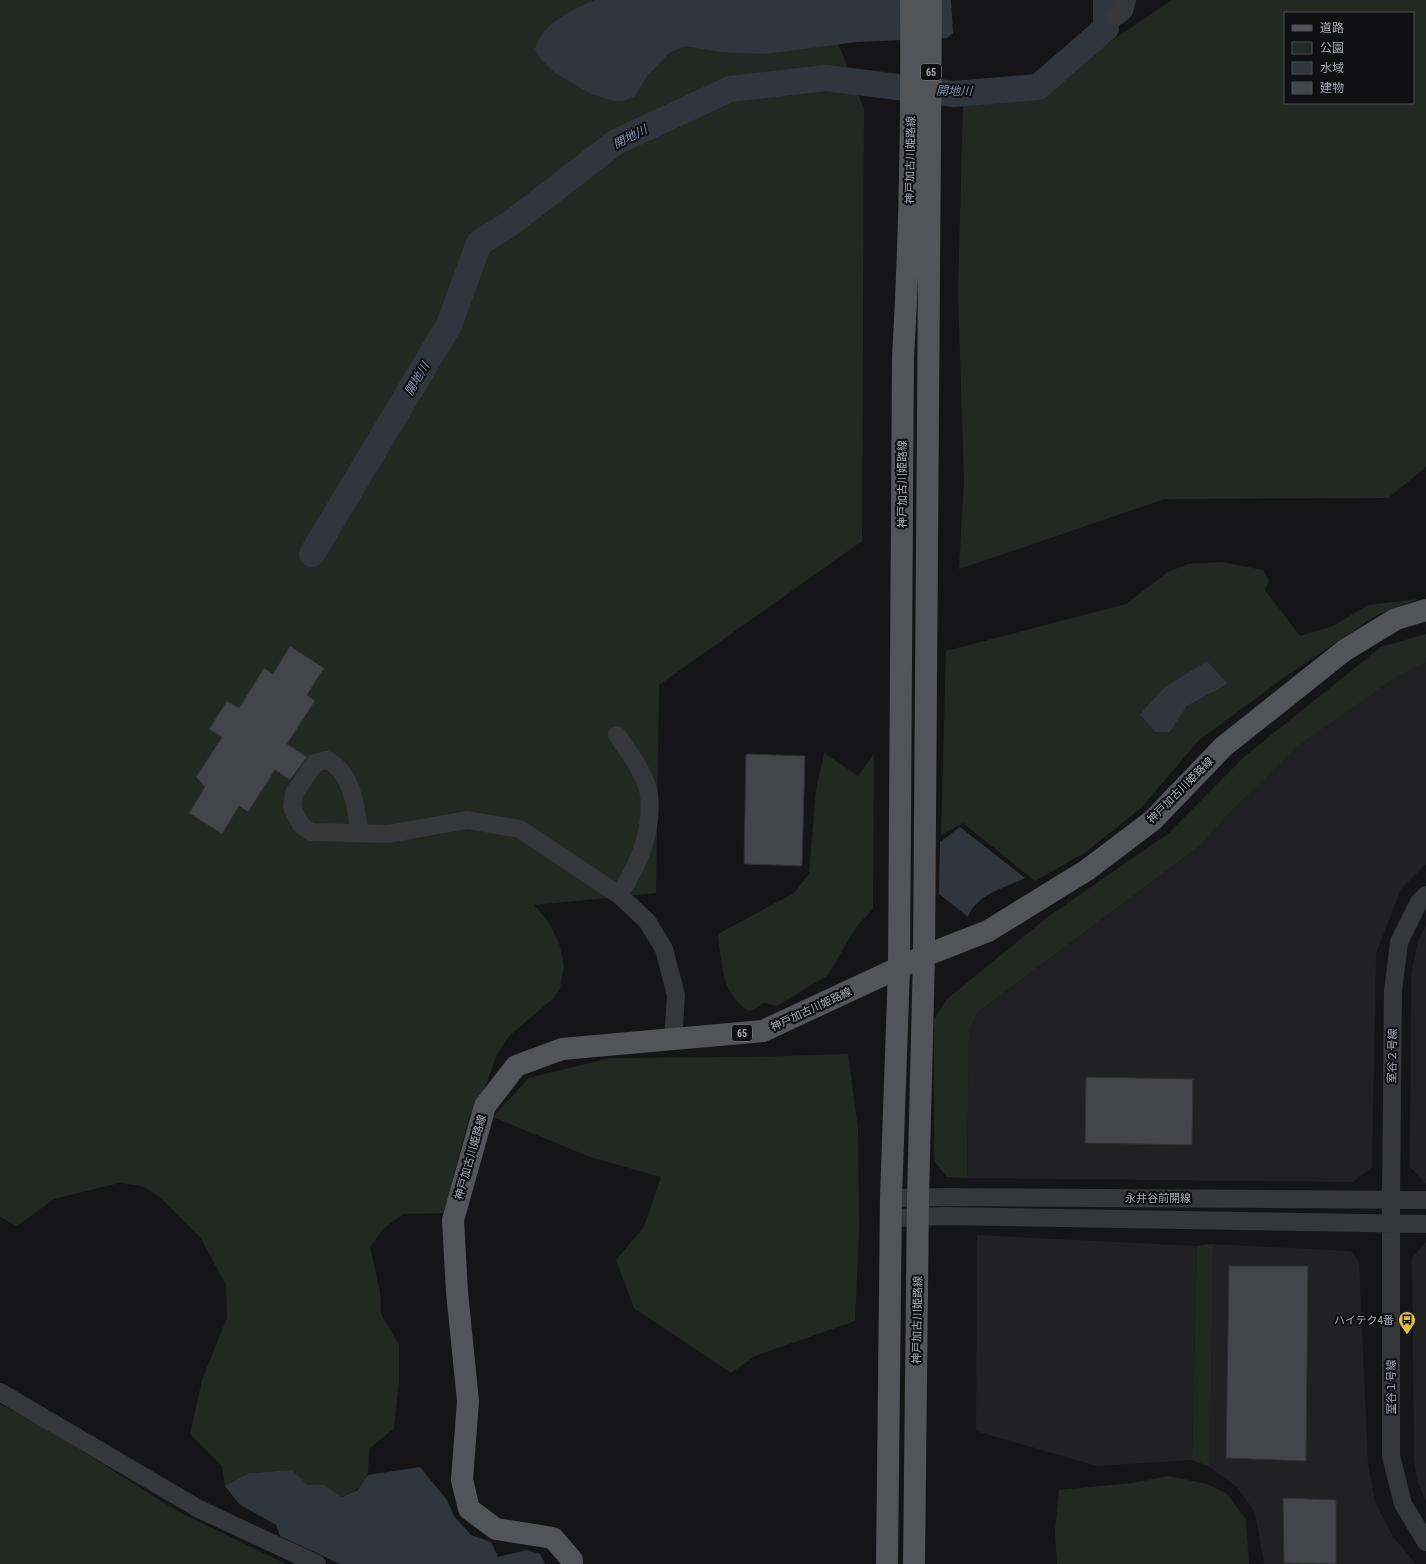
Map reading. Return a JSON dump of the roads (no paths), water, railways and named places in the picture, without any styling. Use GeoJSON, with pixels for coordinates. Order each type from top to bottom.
{"type":"FeatureCollection","features":[{"type":"Feature","properties":{"kind":"main road","name":"神戸加古川姫路線"},"geometry":{"type":"LineString","coordinates":[[911,0],[921,144],[924,956],[918,1208],[914,1564]]}},
{"type":"Feature","properties":{"kind":"main road","name":"神戸加古川姫路線"},"geometry":{"type":"LineString","coordinates":[[887,1564],[891,1208],[898,968],[903,358],[907,292],[921,144],[931,0]]}},
{"type":"Feature","properties":{"kind":"main road","name":"神戸加古川姫路線"},"geometry":{"type":"LineString","coordinates":[[572,1564],[572,1560],[553,1538],[496,1529],[469,1509],[462,1480],[468,1401],[457,1292],[453,1220],[485,1106],[516,1066],[562,1049],[763,1031],[924,956],[988,931],[1087,870],[1153,820],[1223,747],[1345,650],[1396,619],[1426,610]]}},
{"type":"Feature","properties":{"kind":"street"},"geometry":{"type":"LineString","coordinates":[[1116,17],[1124,11],[1127,0]]}},
{"type":"Feature","properties":{"kind":"street"},"geometry":{"type":"LineString","coordinates":[[617,735],[635,761],[649,793],[649,823],[642,852],[629,880],[619,895]]}},
{"type":"Feature","properties":{"kind":"street"},"geometry":{"type":"LineString","coordinates":[[359,833],[388,834],[467,820],[520,829],[619,895],[647,921],[664,949],[676,995],[673,1040]]}},
{"type":"Feature","properties":{"kind":"street","name":"室谷２号線"},"geometry":{"type":"LineString","coordinates":[[1392,1225],[1393,991],[1399,942],[1419,902],[1426,895]]}},
{"type":"Feature","properties":{"kind":"street","name":"永井谷前開線"},"geometry":{"type":"LineString","coordinates":[[891,1208],[1391,1199],[1426,1200]]}},
{"type":"Feature","properties":{"kind":"street","name":"永井谷前開線"},"geometry":{"type":"LineString","coordinates":[[918,1208],[944,1216],[1392,1225],[1426,1224]]}},
{"type":"Feature","properties":{"kind":"street","name":"室谷１号線"},"geometry":{"type":"LineString","coordinates":[[1392,1225],[1391,1456],[1402,1504],[1426,1542]]}},
{"type":"Feature","properties":{"kind":"street"},"geometry":{"type":"LineString","coordinates":[[0,1392],[199,1509],[317,1564]]}},
{"type":"Feature","properties":{"kind":"water"},"geometry":{"type":"Polygon","coordinates":[[[595,0],[951,0],[953,33],[947,38],[857,42],[765,54],[720,52],[686,46],[670,52],[647,76],[635,96],[624,101],[614,101],[591,94],[555,73],[540,58],[535,49],[539,39],[545,31],[559,18],[595,0]]]}},
{"type":"Feature","properties":{"kind":"water"},"geometry":{"type":"Polygon","coordinates":[[[1207,661],[1228,684],[1187,706],[1170,732],[1155,732],[1140,714],[1165,687],[1207,661]]]}},
{"type":"Feature","properties":{"kind":"water"},"geometry":{"type":"Polygon","coordinates":[[[960,827],[1025,878],[985,897],[972,909],[968,917],[939,894],[940,842],[960,827]]]}},
{"type":"Feature","properties":{"kind":"water"},"geometry":{"type":"Polygon","coordinates":[[[420,1467],[447,1500],[454,1516],[471,1535],[491,1542],[498,1557],[527,1550],[540,1554],[545,1564],[340,1564],[280,1536],[276,1525],[239,1504],[225,1486],[249,1473],[292,1470],[308,1485],[324,1485],[342,1497],[358,1490],[368,1475],[420,1467]]]}},
{"type":"Feature","properties":{"kind":"waterway","name":"開地川"},"geometry":{"type":"LineString","coordinates":[[312,554],[449,325],[479,243],[511,223],[616,142],[730,89],[826,78],[954,94],[1038,87],[1106,28],[1106,0]]}},
{"type":"Feature","properties":{"kind":"place","name":"ハイテク4番"},"geometry":{"type":"Point","coordinates":[1407,1335]}}]}
